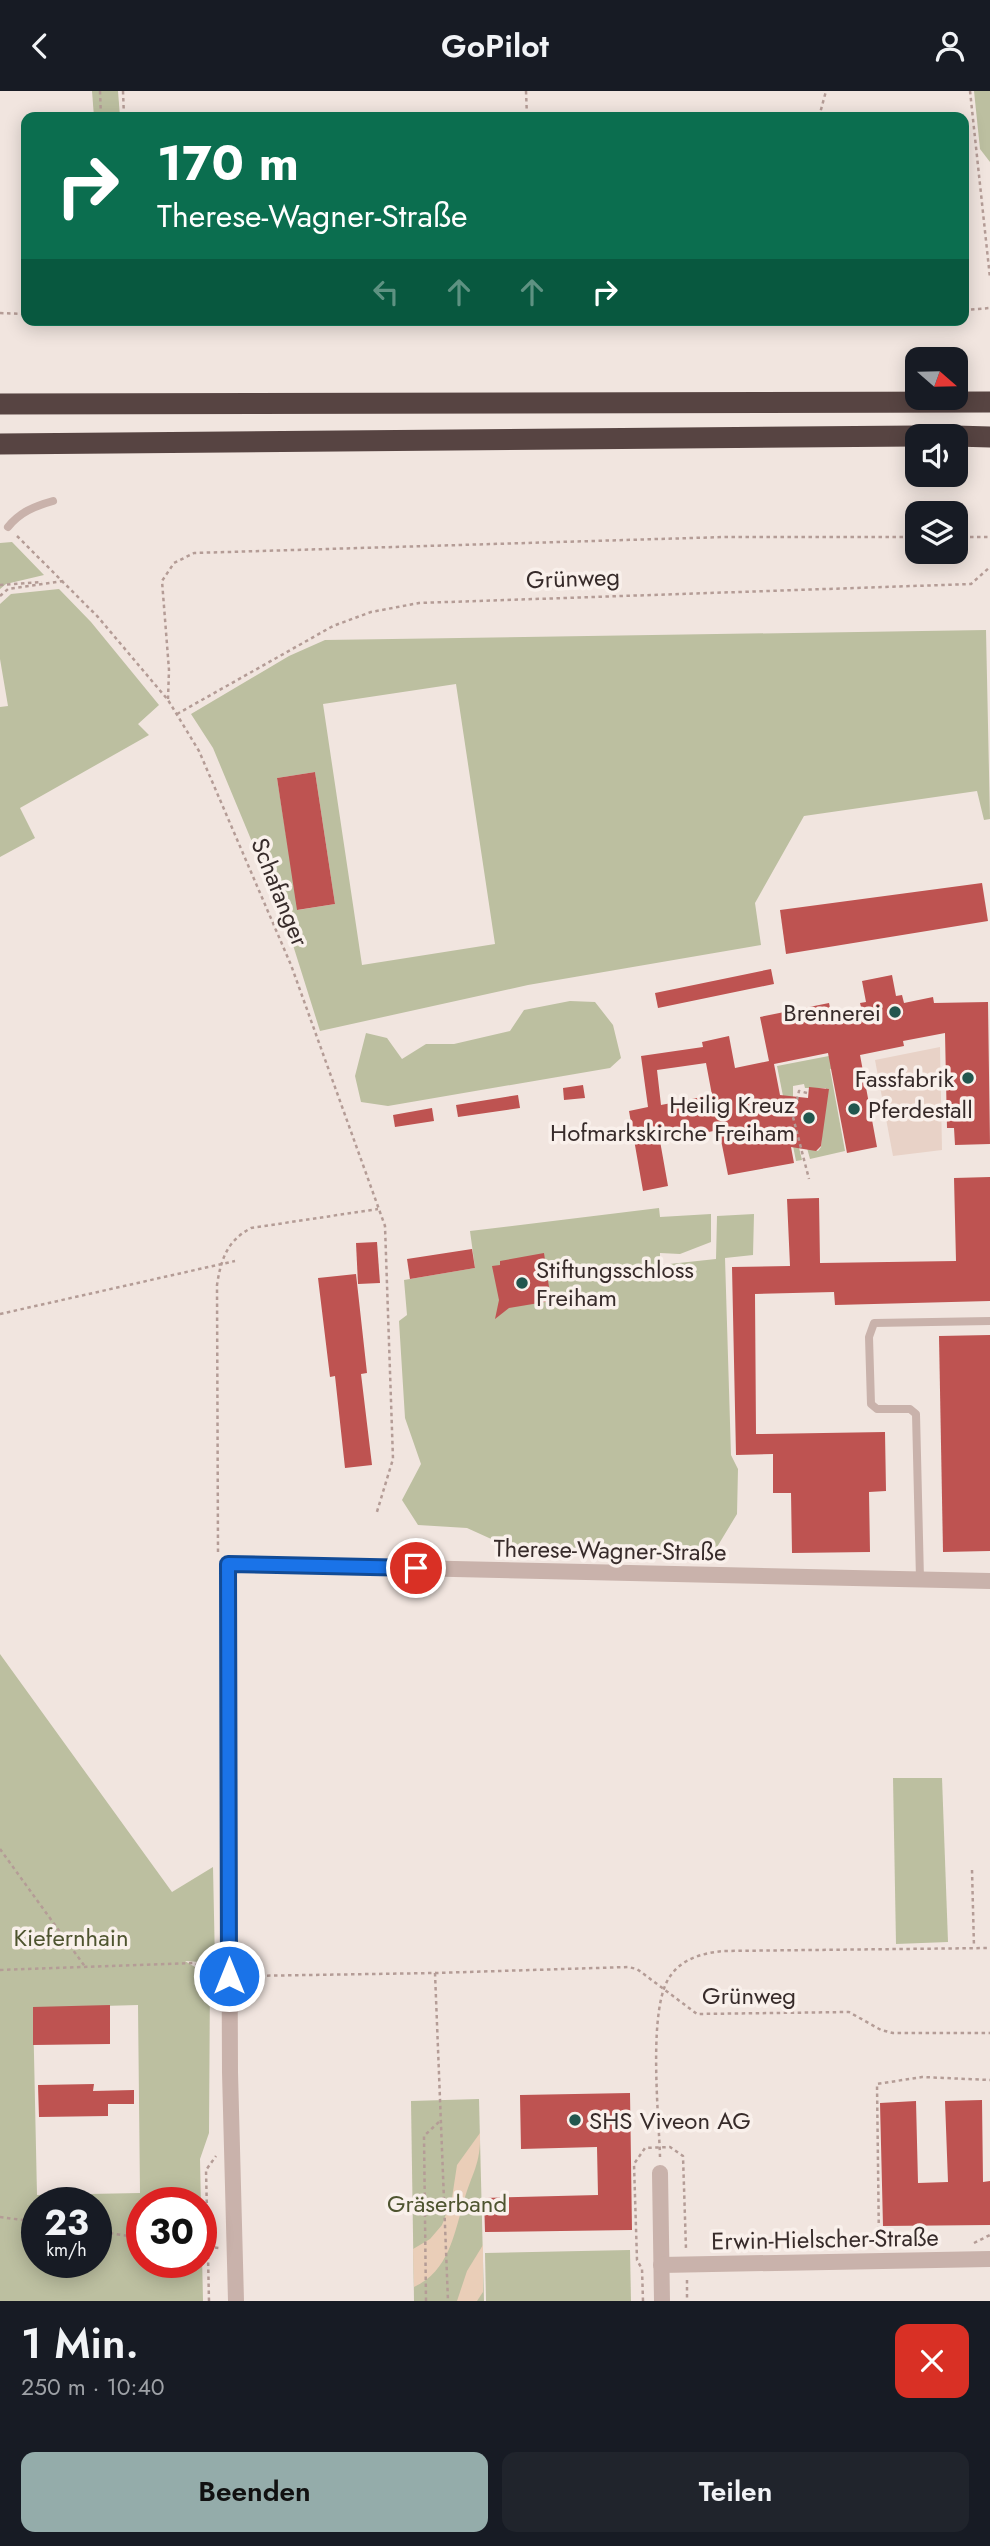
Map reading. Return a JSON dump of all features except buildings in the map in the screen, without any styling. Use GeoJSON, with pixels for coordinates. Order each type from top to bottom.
{"type":"FeatureCollection","features":[{"type":"Feature","properties":{"kind":"highway"},"geometry":{"type":"LineString","coordinates":[[0,404],[990,402]]}},
{"type":"Feature","properties":{"kind":"highway"},"geometry":{"type":"LineString","coordinates":[[0,444],[905,436]]}},
{"type":"Feature","properties":{"kind":"highway"},"geometry":{"type":"LineString","coordinates":[[968,436],[990,437]]}},
{"type":"Feature","properties":{"kind":"street","name":"Therese-Wagner-Straße"},"geometry":{"type":"LineString","coordinates":[[229,1976],[228,1564],[990,1581]]}},
{"type":"Feature","properties":{"kind":"street"},"geometry":{"type":"LineString","coordinates":[[229,1976],[236,2301]]}},
{"type":"Feature","properties":{"kind":"street"},"geometry":{"type":"LineString","coordinates":[[660,2173],[662,2301]]}},
{"type":"Feature","properties":{"kind":"street","name":"Erwin-Hielscher-Straße"},"geometry":{"type":"LineString","coordinates":[[661,2265],[990,2259]]}},
{"type":"Feature","properties":{"kind":"lane"},"geometry":{"type":"LineString","coordinates":[[8,527],[34,506],[53,501]]}},
{"type":"Feature","properties":{"kind":"lane"},"geometry":{"type":"LineString","coordinates":[[920,1579],[915,1414],[910,1409],[877,1409],[871,1404],[869,1337],[874,1322],[990,1321]]}},
{"type":"Feature","properties":{"kind":"path"},"geometry":{"type":"LineString","coordinates":[[100,91],[101,112]]}},
{"type":"Feature","properties":{"kind":"path"},"geometry":{"type":"LineString","coordinates":[[123,91],[124,112]]}},
{"type":"Feature","properties":{"kind":"path"},"geometry":{"type":"LineString","coordinates":[[526,91],[527,112]]}},
{"type":"Feature","properties":{"kind":"path"},"geometry":{"type":"LineString","coordinates":[[820,112],[826,91]]}},
{"type":"Feature","properties":{"kind":"path"},"geometry":{"type":"LineString","coordinates":[[970,91],[990,278]]}},
{"type":"Feature","properties":{"kind":"path"},"geometry":{"type":"LineString","coordinates":[[969,310],[990,308]]}},
{"type":"Feature","properties":{"kind":"path"},"geometry":{"type":"LineString","coordinates":[[0,313],[21,314]]}},
{"type":"Feature","properties":{"kind":"path","name":"Schafanger"},"geometry":{"type":"LineString","coordinates":[[8,527],[98,617],[168,700],[199,751],[235,829],[291,965],[385,1226],[393,1459],[376,1514]]}},
{"type":"Feature","properties":{"kind":"path"},"geometry":{"type":"LineString","coordinates":[[168,700],[169,670],[162,581],[174,563],[194,553],[725,537],[905,537]]}},
{"type":"Feature","properties":{"kind":"path"},"geometry":{"type":"LineString","coordinates":[[968,537],[990,537]]}},
{"type":"Feature","properties":{"kind":"path","name":"Grünweg"},"geometry":{"type":"LineString","coordinates":[[177,714],[332,626],[371,612],[419,603],[971,585],[990,567]]}},
{"type":"Feature","properties":{"kind":"path"},"geometry":{"type":"LineString","coordinates":[[0,585],[64,581]]}},
{"type":"Feature","properties":{"kind":"path"},"geometry":{"type":"LineString","coordinates":[[0,596],[8,589],[64,581]]}},
{"type":"Feature","properties":{"kind":"path"},"geometry":{"type":"LineString","coordinates":[[807,1093],[799,1091],[793,1117],[809,1179]]}},
{"type":"Feature","properties":{"kind":"path"},"geometry":{"type":"LineString","coordinates":[[221,1263],[234,1237],[251,1228],[378,1209]]}},
{"type":"Feature","properties":{"kind":"path"},"geometry":{"type":"LineString","coordinates":[[0,1314],[235,1261]]}},
{"type":"Feature","properties":{"kind":"path"},"geometry":{"type":"LineString","coordinates":[[0,1849],[86,1968]]}},
{"type":"Feature","properties":{"kind":"path"},"geometry":{"type":"LineString","coordinates":[[972,1870],[974,1948]]}},
{"type":"Feature","properties":{"kind":"path"},"geometry":{"type":"LineString","coordinates":[[660,2173],[657,2015],[663,1989],[671,1974],[683,1963],[714,1952],[990,1948]]}},
{"type":"Feature","properties":{"kind":"path"},"geometry":{"type":"LineString","coordinates":[[0,1970],[195,1963],[219,1976],[229,1976]]}},
{"type":"Feature","properties":{"kind":"path","name":"Grünweg"},"geometry":{"type":"LineString","coordinates":[[229,1976],[628,1967],[637,1969],[696,2014],[849,2012],[881,2030],[893,2033],[990,2033]]}},
{"type":"Feature","properties":{"kind":"path"},"geometry":{"type":"LineString","coordinates":[[435,1973],[448,2301]]}},
{"type":"Feature","properties":{"kind":"path"},"geometry":{"type":"LineString","coordinates":[[880,2261],[877,2084],[922,2077],[990,2080]]}},
{"type":"Feature","properties":{"kind":"path"},"geometry":{"type":"LineString","coordinates":[[426,2301],[424,2136],[441,2120]]}},
{"type":"Feature","properties":{"kind":"path"},"geometry":{"type":"LineString","coordinates":[[0,2217],[21,2220]]}},
{"type":"Feature","properties":{"kind":"green space"},"geometry":{"type":"Polygon","coordinates":[[[92,91],[118,91],[120,112],[94,112],[92,91]]]}},
{"type":"Feature","properties":{"kind":"green space"},"geometry":{"type":"Polygon","coordinates":[[[974,91],[990,91],[990,162],[980,149],[974,91]]]}},
{"type":"Feature","properties":{"kind":"green space"},"geometry":{"type":"Polygon","coordinates":[[[12,542],[44,575],[6,584],[0,589],[0,543],[12,542]]]}},
{"type":"Feature","properties":{"kind":"green space"},"geometry":{"type":"Polygon","coordinates":[[[59,589],[91,622],[159,705],[138,724],[149,735],[20,808],[35,838],[0,857],[0,707],[8,706],[0,659],[0,604],[11,594],[59,589]]]}},
{"type":"Feature","properties":{"kind":"green space"},"geometry":{"type":"Polygon","coordinates":[[[986,630],[990,819],[984,820],[977,791],[804,816],[755,903],[761,945],[528,985],[320,1031],[287,926],[213,748],[191,714],[289,656],[325,640],[986,630]],[[456,684],[323,704],[362,965],[495,944],[456,684]],[[315,772],[277,778],[298,910],[335,904],[315,772]]]}},
{"type":"Feature","properties":{"kind":"green space"},"geometry":{"type":"Polygon","coordinates":[[[570,1001],[595,1002],[613,1025],[621,1058],[610,1068],[388,1106],[361,1102],[355,1076],[366,1033],[387,1038],[402,1059],[426,1044],[454,1044],[510,1031],[524,1010],[570,1001]]]}},
{"type":"Feature","properties":{"kind":"green space"},"geometry":{"type":"Polygon","coordinates":[[[834,1055],[838,1068],[830,1069],[845,1151],[810,1159],[807,1148],[818,1151],[821,1147],[826,1088],[805,1088],[804,1084],[793,1086],[793,1102],[789,1107],[802,1160],[796,1161],[777,1066],[834,1055]]]}},
{"type":"Feature","properties":{"kind":"green space"},"geometry":{"type":"Polygon","coordinates":[[[659,1208],[660,1217],[711,1214],[711,1242],[680,1254],[660,1253],[660,1265],[716,1259],[717,1216],[754,1214],[753,1255],[725,1258],[731,1455],[738,1469],[737,1514],[714,1552],[518,1551],[467,1528],[418,1525],[402,1500],[421,1464],[405,1418],[399,1321],[407,1315],[404,1280],[475,1268],[470,1231],[659,1208]]]}},
{"type":"Feature","properties":{"kind":"green space","name":"Kiefernhain"},"geometry":{"type":"Polygon","coordinates":[[[0,1654],[172,1892],[213,1867],[215,1963],[185,1961],[210,1976],[209,2133],[200,2159],[201,2187],[140,2187],[138,2005],[33,2008],[37,2187],[21,2187],[21,2278],[112,2278],[112,2194],[126,2193],[126,2278],[203,2278],[203,2301],[0,2301],[0,1654]]]}},
{"type":"Feature","properties":{"kind":"green space"},"geometry":{"type":"Polygon","coordinates":[[[893,1778],[942,1778],[948,1942],[896,1944],[893,1778]]]}},
{"type":"Feature","properties":{"kind":"green space","name":"Gräserband"},"geometry":{"type":"Polygon","coordinates":[[[479,2099],[484,2301],[414,2301],[411,2101],[479,2099]]]}},
{"type":"Feature","properties":{"kind":"green space"},"geometry":{"type":"Polygon","coordinates":[[[630,2250],[631,2301],[486,2301],[485,2253],[630,2250]]]}},
{"type":"Feature","properties":{"kind":"sand"},"geometry":{"type":"Polygon","coordinates":[[[480,2133],[477,2161],[448,2250],[435,2271],[414,2287],[413,2249],[430,2239],[442,2225],[452,2198],[457,2165],[480,2133]]]}},
{"type":"Feature","properties":{"kind":"sand"},"geometry":{"type":"Polygon","coordinates":[[[483,2245],[483,2292],[477,2301],[457,2301],[467,2271],[483,2245]]]}},
{"type":"Feature","properties":{"kind":"shaded area"},"geometry":{"type":"Polygon","coordinates":[[[940,1047],[942,1150],[893,1156],[875,1060],[940,1047]]]}},
{"type":"Feature","properties":{"kind":"place","name":"Brennerei"},"geometry":{"type":"Point","coordinates":[895,1012]}},
{"type":"Feature","properties":{"kind":"place","name":"Fassfabrik"},"geometry":{"type":"Point","coordinates":[968,1078]}},
{"type":"Feature","properties":{"kind":"place","name":"Pferdestall"},"geometry":{"type":"Point","coordinates":[854,1109]}},
{"type":"Feature","properties":{"kind":"place","name":"Heilig Kreuz Hofmarkskirche Freiham"},"geometry":{"type":"Point","coordinates":[809,1118]}},
{"type":"Feature","properties":{"kind":"place","name":"Stiftungsschloss Freiham"},"geometry":{"type":"Point","coordinates":[522,1283]}},
{"type":"Feature","properties":{"kind":"place","name":"SHS Viveon AG"},"geometry":{"type":"Point","coordinates":[575,2120]}},
{"type":"Feature","properties":{"kind":"route"},"geometry":{"type":"LineString","coordinates":[[229,1976],[228,1564],[416,1568]]}}]}
